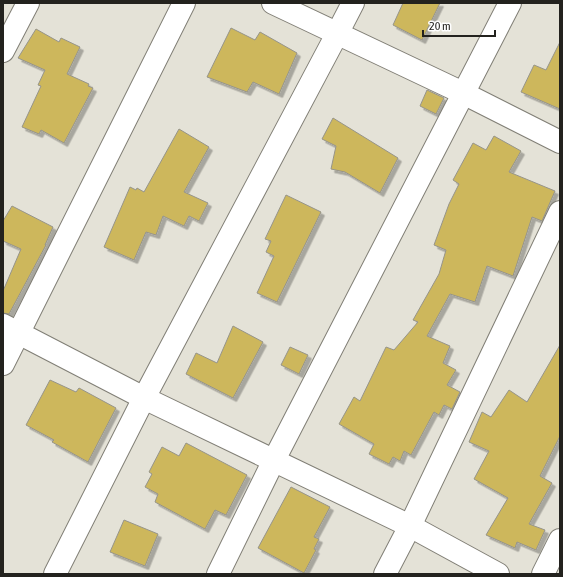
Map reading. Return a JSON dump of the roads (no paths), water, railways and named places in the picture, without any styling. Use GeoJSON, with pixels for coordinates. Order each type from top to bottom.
{"type":"FeatureCollection","features":[{"type":"Feature","properties":{"kind":"street"},"geometry":{"type":"LineString","coordinates":[[3,51],[28,3]]}},
{"type":"Feature","properties":{"kind":"street"},"geometry":{"type":"LineString","coordinates":[[3,364],[11,329],[184,3]]}},
{"type":"Feature","properties":{"kind":"street"},"geometry":{"type":"LineString","coordinates":[[273,3],[463,93],[560,142]]}},
{"type":"Feature","properties":{"kind":"street"},"geometry":{"type":"LineString","coordinates":[[55,574],[144,398],[352,3]]}},
{"type":"Feature","properties":{"kind":"street"},"geometry":{"type":"LineString","coordinates":[[218,574],[274,460],[510,3]]}},
{"type":"Feature","properties":{"kind":"street"},"geometry":{"type":"LineString","coordinates":[[385,574],[410,526],[560,212]]}},
{"type":"Feature","properties":{"kind":"street"},"geometry":{"type":"LineString","coordinates":[[11,329],[144,398],[410,526],[498,574]]}},
{"type":"Feature","properties":{"kind":"street"},"geometry":{"type":"LineString","coordinates":[[543,574],[560,540]]}}]}
